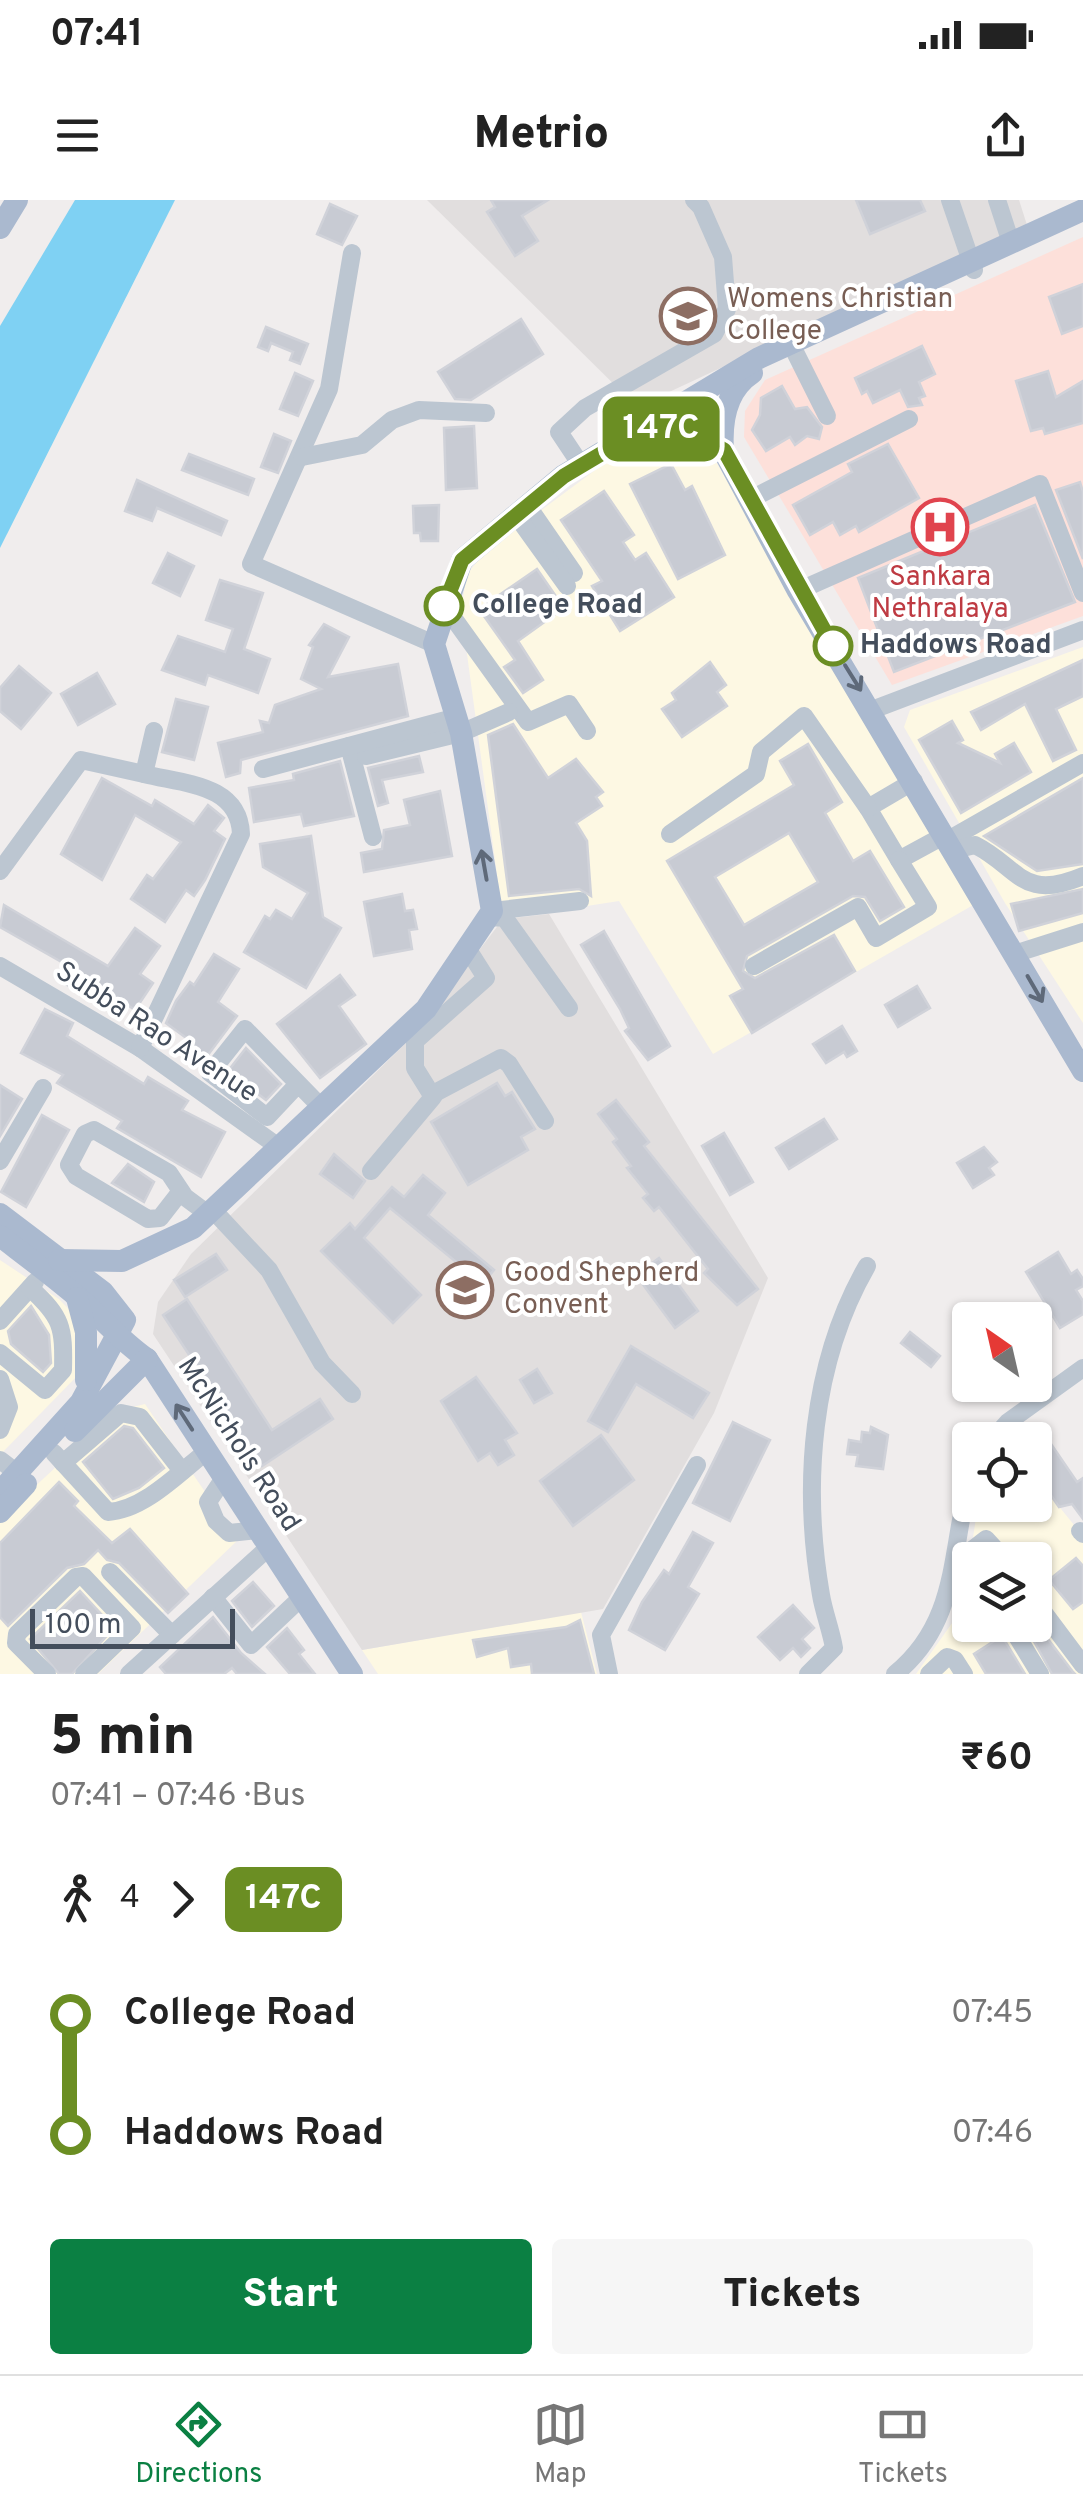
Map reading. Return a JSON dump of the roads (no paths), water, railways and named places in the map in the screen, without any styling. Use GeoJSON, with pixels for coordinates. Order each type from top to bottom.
{"type":"FeatureCollection","features":[{"type":"Feature","properties":{"kind":"main road"},"geometry":{"type":"LineString","coordinates":[[0,228],[17,200]]}},
{"type":"Feature","properties":{"kind":"main road"},"geometry":{"type":"LineString","coordinates":[[1082,1068],[798,591],[724,450],[722,426],[735,384],[972,266],[1011,242],[1083,210]]}},
{"type":"Feature","properties":{"kind":"main road"},"geometry":{"type":"LineString","coordinates":[[44,1273],[88,1280],[147,1253],[205,1217],[426,1010],[489,914],[459,725],[434,644],[462,560],[581,465],[759,358],[1083,222]]}},
{"type":"Feature","properties":{"kind":"main road"},"geometry":{"type":"LineString","coordinates":[[648,426],[699,436],[724,450]]}},
{"type":"Feature","properties":{"kind":"main road","name":"McNichols Road"},"geometry":{"type":"LineString","coordinates":[[0,1214],[44,1273]]}},
{"type":"Feature","properties":{"kind":"main road","name":"McNichols Road"},"geometry":{"type":"LineString","coordinates":[[0,1236],[44,1273],[88,1280],[120,1328],[147,1359],[193,1462],[224,1478],[350,1673]]}},
{"type":"Feature","properties":{"kind":"main road"},"geometry":{"type":"LineString","coordinates":[[78,1404],[89,1361],[88,1280]]}},
{"type":"Feature","properties":{"kind":"main road"},"geometry":{"type":"LineString","coordinates":[[0,1492],[8,1467],[78,1404],[120,1328]]}},
{"type":"Feature","properties":{"kind":"main road"},"geometry":{"type":"LineString","coordinates":[[0,1512],[59,1459],[110,1392],[147,1359]]}},
{"type":"Feature","properties":{"kind":"street"},"geometry":{"type":"LineString","coordinates":[[581,465],[558,432],[584,408],[714,334],[727,308],[723,258],[694,200]]}},
{"type":"Feature","properties":{"kind":"street"},"geometry":{"type":"LineString","coordinates":[[950,200],[972,266]]}},
{"type":"Feature","properties":{"kind":"street"},"geometry":{"type":"LineString","coordinates":[[997,200],[1011,242]]}},
{"type":"Feature","properties":{"kind":"street"},"geometry":{"type":"LineString","coordinates":[[352,253],[329,389],[252,564],[434,644]]}},
{"type":"Feature","properties":{"kind":"street"},"geometry":{"type":"LineString","coordinates":[[795,352],[826,416]]}},
{"type":"Feature","properties":{"kind":"street"},"geometry":{"type":"LineString","coordinates":[[302,457],[362,445],[392,420],[419,410],[486,412]]}},
{"type":"Feature","properties":{"kind":"street"},"geometry":{"type":"LineString","coordinates":[[749,500],[909,420]]}},
{"type":"Feature","properties":{"kind":"street"},"geometry":{"type":"LineString","coordinates":[[798,591],[1040,484],[1083,594]]}},
{"type":"Feature","properties":{"kind":"street"},"geometry":{"type":"LineString","coordinates":[[522,510],[570,580]]}},
{"type":"Feature","properties":{"kind":"street"},"geometry":{"type":"LineString","coordinates":[[444,606],[528,722],[569,704],[587,732]]}},
{"type":"Feature","properties":{"kind":"street"},"geometry":{"type":"LineString","coordinates":[[872,710],[1083,630]]}},
{"type":"Feature","properties":{"kind":"street"},"geometry":{"type":"LineString","coordinates":[[366,756],[508,712]]}},
{"type":"Feature","properties":{"kind":"street"},"geometry":{"type":"LineString","coordinates":[[670,834],[756,774],[761,752],[804,716],[868,808],[928,907],[876,938],[858,907],[754,966]]}},
{"type":"Feature","properties":{"kind":"street"},"geometry":{"type":"LineString","coordinates":[[264,769],[349,746],[459,725]]}},
{"type":"Feature","properties":{"kind":"street"},"geometry":{"type":"LineString","coordinates":[[144,774],[154,731]]}},
{"type":"Feature","properties":{"kind":"street"},"geometry":{"type":"LineString","coordinates":[[349,746],[373,837]]}},
{"type":"Feature","properties":{"kind":"street"},"geometry":{"type":"LineString","coordinates":[[0,871],[80,760],[221,794],[240,818],[241,834],[140,1048]]}},
{"type":"Feature","properties":{"kind":"street"},"geometry":{"type":"LineString","coordinates":[[899,860],[949,842],[1083,763]]}},
{"type":"Feature","properties":{"kind":"street"},"geometry":{"type":"LineString","coordinates":[[868,808],[914,782]]}},
{"type":"Feature","properties":{"kind":"street"},"geometry":{"type":"LineString","coordinates":[[949,842],[975,845],[1029,883],[1046,885],[1083,876]]}},
{"type":"Feature","properties":{"kind":"street"},"geometry":{"type":"LineString","coordinates":[[489,914],[580,901]]}},
{"type":"Feature","properties":{"kind":"street"},"geometry":{"type":"LineString","coordinates":[[489,914],[504,917],[569,1008]]}},
{"type":"Feature","properties":{"kind":"street"},"geometry":{"type":"LineString","coordinates":[[1014,954],[1083,932]]}},
{"type":"Feature","properties":{"kind":"street"},"geometry":{"type":"LineString","coordinates":[[433,1094],[416,1068],[413,1049],[420,1033],[486,978],[468,948]]}},
{"type":"Feature","properties":{"kind":"street","name":"Subba Rao Avenue"},"geometry":{"type":"LineString","coordinates":[[0,966],[140,1048],[280,1148]]}},
{"type":"Feature","properties":{"kind":"street"},"geometry":{"type":"LineString","coordinates":[[196,1088],[246,1030],[322,1108]]}},
{"type":"Feature","properties":{"kind":"street"},"geometry":{"type":"LineString","coordinates":[[372,1170],[433,1094],[501,1058],[509,1064],[545,1120]]}},
{"type":"Feature","properties":{"kind":"street"},"geometry":{"type":"LineString","coordinates":[[210,1070],[267,1117],[298,1084]]}},
{"type":"Feature","properties":{"kind":"street"},"geometry":{"type":"LineString","coordinates":[[0,1161],[43,1088]]}},
{"type":"Feature","properties":{"kind":"street"},"geometry":{"type":"LineString","coordinates":[[181,1191],[160,1218],[148,1219],[76,1176],[69,1165],[85,1134],[94,1130],[169,1173],[205,1217],[269,1270],[322,1363],[352,1394]]}},
{"type":"Feature","properties":{"kind":"street"},"geometry":{"type":"LineString","coordinates":[[808,1674],[834,1648],[821,1595],[810,1465],[842,1308],[867,1266]]}},
{"type":"Feature","properties":{"kind":"street"},"geometry":{"type":"LineString","coordinates":[[0,1322],[44,1273],[64,1339],[64,1370],[46,1390]]}},
{"type":"Feature","properties":{"kind":"street"},"geometry":{"type":"LineString","coordinates":[[0,1354],[46,1390],[78,1404]]}},
{"type":"Feature","properties":{"kind":"street"},"geometry":{"type":"LineString","coordinates":[[1008,1422],[1083,1368]]}},
{"type":"Feature","properties":{"kind":"street"},"geometry":{"type":"LineString","coordinates":[[0,1379],[9,1407],[0,1430]]}},
{"type":"Feature","properties":{"kind":"street"},"geometry":{"type":"LineString","coordinates":[[122,1413],[129,1413],[140,1417],[193,1462],[121,1511],[108,1512],[59,1459],[122,1413]]}},
{"type":"Feature","properties":{"kind":"street"},"geometry":{"type":"LineString","coordinates":[[608,1674],[600,1636],[697,1465]]}},
{"type":"Feature","properties":{"kind":"street"},"geometry":{"type":"LineString","coordinates":[[895,1674],[922,1652],[940,1621],[961,1522]]}},
{"type":"Feature","properties":{"kind":"street"},"geometry":{"type":"LineString","coordinates":[[112,1650],[130,1673],[213,1598],[263,1539]]}},
{"type":"Feature","properties":{"kind":"street"},"geometry":{"type":"LineString","coordinates":[[110,1572],[172,1635]]}},
{"type":"Feature","properties":{"kind":"street"},"geometry":{"type":"LineString","coordinates":[[47,1674],[16,1643],[17,1634],[76,1577],[83,1576],[132,1628],[84,1674]]}},
{"type":"Feature","properties":{"kind":"street"},"geometry":{"type":"LineString","coordinates":[[213,1598],[252,1645],[303,1596]]}},
{"type":"Feature","properties":{"kind":"street"},"geometry":{"type":"LineString","coordinates":[[1052,1624],[1083,1666]]}},
{"type":"Feature","properties":{"kind":"street"},"geometry":{"type":"LineString","coordinates":[[1020,1642],[1040,1674]]}},
{"type":"Feature","properties":{"kind":"street"},"geometry":{"type":"LineString","coordinates":[[929,1674],[946,1657],[956,1660],[964,1674]]}},
{"type":"Feature","properties":{"kind":"water"},"geometry":{"type":"Polygon","coordinates":[[[75,200],[175,200],[0,548],[0,326],[75,200]]]}},
{"type":"Feature","properties":{"kind":"place","name":"Womens Christian College"},"geometry":{"type":"Point","coordinates":[688,316]}},
{"type":"Feature","properties":{"kind":"place","name":"Sankara Nethralaya"},"geometry":{"type":"Point","coordinates":[940,527]}},
{"type":"Feature","properties":{"kind":"place","name":"College Road"},"geometry":{"type":"Point","coordinates":[444,606]}},
{"type":"Feature","properties":{"kind":"place","name":"Haddows Road"},"geometry":{"type":"Point","coordinates":[833,646]}},
{"type":"Feature","properties":{"kind":"place","name":"Good Shepherd Convent"},"geometry":{"type":"Point","coordinates":[465,1290]}}]}
